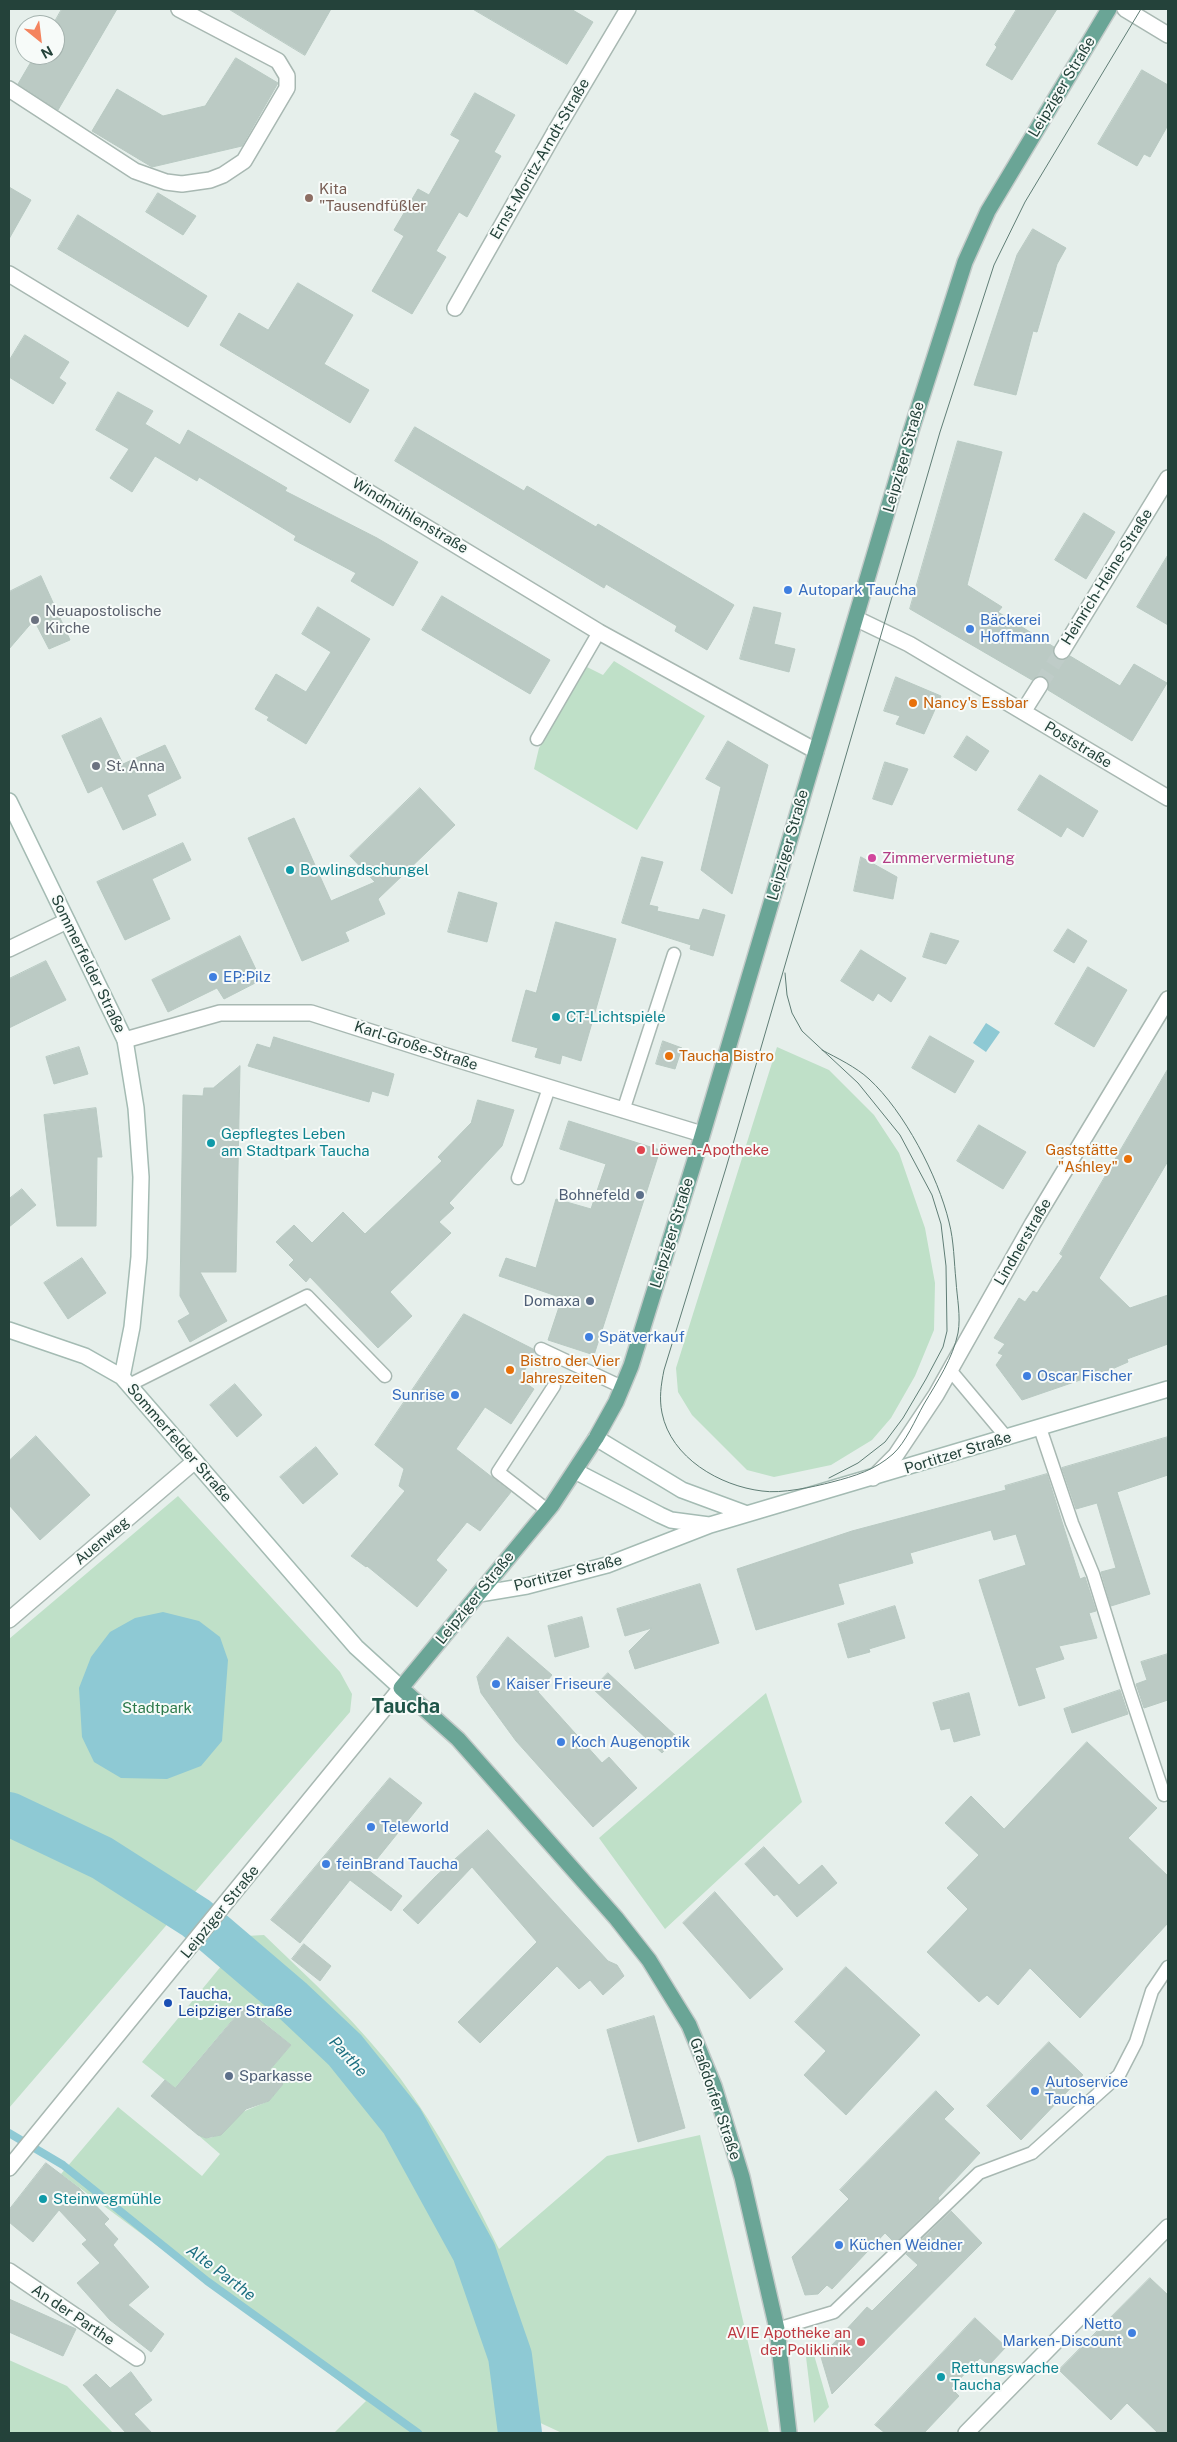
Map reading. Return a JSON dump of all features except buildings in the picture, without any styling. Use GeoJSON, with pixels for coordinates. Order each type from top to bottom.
{"type":"FeatureCollection","features":[{"type":"Feature","properties":{"kind":"main road","name":"Leipziger Straße"},"geometry":{"type":"LineString","coordinates":[[401,1688],[547,1510],[596,1438],[631,1366],[912,431],[965,262],[988,211],[1110,9]]}},
{"type":"Feature","properties":{"kind":"main road","name":"Graßdorfer Straße"},"geometry":{"type":"LineString","coordinates":[[401,1688],[458,1739],[616,1918],[649,1960],[685,2018],[702,2056],[728,2128],[742,2178],[777,2329],[789,2433]]}},
{"type":"Feature","properties":{"kind":"street"},"geometry":{"type":"LineString","coordinates":[[9,89],[135,171],[151,177],[182,184],[210,180],[223,175],[244,161],[286,88],[287,76],[278,62],[179,9]]}},
{"type":"Feature","properties":{"kind":"street","name":"Ernst-Moritz-Arndt-Straße"},"geometry":{"type":"LineString","coordinates":[[456,308],[626,9]]}},
{"type":"Feature","properties":{"kind":"street"},"geometry":{"type":"LineString","coordinates":[[1125,9],[1168,35]]}},
{"type":"Feature","properties":{"kind":"street","name":"Windmühlenstraße"},"geometry":{"type":"LineString","coordinates":[[9,274],[599,632],[816,751]]}},
{"type":"Feature","properties":{"kind":"street","name":"Heinrich-Heine-Straße"},"geometry":{"type":"LineString","coordinates":[[1062,651],[1168,478]]}},
{"type":"Feature","properties":{"kind":"street","name":"Poststraße"},"geometry":{"type":"LineString","coordinates":[[857,619],[909,644],[1168,798]]}},
{"type":"Feature","properties":{"kind":"street"},"geometry":{"type":"LineString","coordinates":[[1023,712],[1040,685]]}},
{"type":"Feature","properties":{"kind":"street","name":"Sommerfelder Straße"},"geometry":{"type":"LineString","coordinates":[[9,801],[125,1040],[136,1108],[140,1177],[139,1257],[126,1381],[356,1647],[401,1688]]}},
{"type":"Feature","properties":{"kind":"street"},"geometry":{"type":"LineString","coordinates":[[9,949],[67,921]]}},
{"type":"Feature","properties":{"kind":"street","name":"Lindnerstraße"},"geometry":{"type":"LineString","coordinates":[[872,1479],[896,1455],[950,1370],[1033,1223],[1168,999]]}},
{"type":"Feature","properties":{"kind":"street","name":"Karl-Große-Straße"},"geometry":{"type":"LineString","coordinates":[[125,1040],[220,1013],[312,1013],[702,1134]]}},
{"type":"Feature","properties":{"kind":"street"},"geometry":{"type":"LineString","coordinates":[[9,1330],[85,1356],[126,1381]]}},
{"type":"Feature","properties":{"kind":"street","name":"Portitzer Straße"},"geometry":{"type":"LineString","coordinates":[[479,1594],[527,1586],[607,1565],[710,1525],[872,1479],[1168,1389]]}},
{"type":"Feature","properties":{"kind":"street"},"geometry":{"type":"LineString","coordinates":[[596,1438],[682,1490],[747,1514]]}},
{"type":"Feature","properties":{"kind":"street","name":"Auenweg"},"geometry":{"type":"LineString","coordinates":[[9,1620],[195,1462]]}},
{"type":"Feature","properties":{"kind":"street","name":"Portitzer Straße"},"geometry":{"type":"LineString","coordinates":[[575,1470],[671,1520],[710,1525]]}},
{"type":"Feature","properties":{"kind":"street","name":"Leipziger Straße"},"geometry":{"type":"LineString","coordinates":[[9,2168],[220,1913],[401,1688]]}},
{"type":"Feature","properties":{"kind":"street"},"geometry":{"type":"LineString","coordinates":[[966,2433],[1168,2227]]}},
{"type":"Feature","properties":{"kind":"street","name":"An der Parthe"},"geometry":{"type":"LineString","coordinates":[[9,2271],[137,2358]]}},
{"type":"Feature","properties":{"kind":"lane"},"geometry":{"type":"LineString","coordinates":[[537,739],[599,632]]}},
{"type":"Feature","properties":{"kind":"lane"},"geometry":{"type":"LineString","coordinates":[[623,1111],[674,954]]}},
{"type":"Feature","properties":{"kind":"lane"},"geometry":{"type":"LineString","coordinates":[[518,1178],[549,1088]]}},
{"type":"Feature","properties":{"kind":"lane"},"geometry":{"type":"LineString","coordinates":[[126,1381],[308,1296],[385,1376]]}},
{"type":"Feature","properties":{"kind":"lane"},"geometry":{"type":"LineString","coordinates":[[541,1349],[622,1387]]}},
{"type":"Feature","properties":{"kind":"lane"},"geometry":{"type":"LineString","coordinates":[[950,1370],[1007,1438]]}},
{"type":"Feature","properties":{"kind":"lane"},"geometry":{"type":"LineString","coordinates":[[547,1510],[498,1472],[554,1386]]}},
{"type":"Feature","properties":{"kind":"lane"},"geometry":{"type":"LineString","coordinates":[[1040,1428],[1072,1523],[1094,1574],[1164,1795]]}},
{"type":"Feature","properties":{"kind":"lane"},"geometry":{"type":"LineString","coordinates":[[777,2329],[834,2312],[979,2173],[1032,2153],[1119,2075],[1136,2042],[1152,1991],[1168,1968]]}},
{"type":"Feature","properties":{"kind":"green space"},"geometry":{"type":"Polygon","coordinates":[[[614,661],[705,716],[637,830],[534,769],[539,748],[587,667],[603,675],[614,661]]]}},
{"type":"Feature","properties":{"kind":"green space"},"geometry":{"type":"Polygon","coordinates":[[[777,1047],[829,1070],[874,1115],[899,1153],[925,1228],[935,1283],[934,1330],[915,1376],[891,1418],[872,1440],[831,1465],[774,1477],[747,1470],[692,1415],[678,1392],[676,1368],[777,1047]]]}},
{"type":"Feature","properties":{"kind":"green space","name":"Stadtpark"},"geometry":{"type":"Polygon","coordinates":[[[178,1496],[340,1672],[352,1694],[350,1712],[9,2108],[9,1639],[178,1496]]]}},
{"type":"Feature","properties":{"kind":"green space"},"geometry":{"type":"Polygon","coordinates":[[[766,1693],[802,1802],[665,1929],[599,1838],[766,1693]]]}},
{"type":"Feature","properties":{"kind":"green space"},"geometry":{"type":"Polygon","coordinates":[[[264,1935],[352,2021],[400,2078],[428,2119],[453,2161],[499,2249],[607,2156],[700,2135],[769,2433],[562,2433],[534,2420],[529,2433],[334,2433],[366,2401],[61,2174],[118,2107],[202,2176],[220,2154],[198,2135],[210,2138],[221,2134],[240,2113],[269,2101],[282,2085],[268,2072],[291,2045],[244,2006],[175,2088],[142,2062],[246,1936],[264,1935]]]}},
{"type":"Feature","properties":{"kind":"green space"},"geometry":{"type":"Polygon","coordinates":[[[812,2348],[829,2407],[814,2423],[806,2357],[812,2348]]]}},
{"type":"Feature","properties":{"kind":"green space"},"geometry":{"type":"Polygon","coordinates":[[[9,2360],[67,2386],[113,2433],[9,2433],[9,2360]]]}},
{"type":"Feature","properties":{"kind":"water"},"geometry":{"type":"Polygon","coordinates":[[[986,1023],[1000,1032],[986,1052],[973,1043],[986,1023]]]}},
{"type":"Feature","properties":{"kind":"water"},"geometry":{"type":"Polygon","coordinates":[[[163,1612],[199,1621],[220,1637],[228,1660],[222,1741],[201,1766],[167,1779],[121,1778],[94,1762],[82,1737],[79,1688],[91,1657],[110,1632],[135,1618],[163,1612]]]}},
{"type":"Feature","properties":{"kind":"waterway","name":"Parthe"},"geometry":{"type":"LineString","coordinates":[[9,1814],[102,1858],[196,1918],[292,2000],[345,2050],[402,2121],[474,2252],[510,2356],[520,2433]]}},
{"type":"Feature","properties":{"kind":"waterway","name":"Alte Parthe"},"geometry":{"type":"LineString","coordinates":[[9,2133],[63,2165],[207,2281],[418,2433]]}},
{"type":"Feature","properties":{"kind":"tunnel"},"geometry":{"type":"LineString","coordinates":[[1040,685],[1062,651]]}},
{"type":"Feature","properties":{"kind":"tram line"},"geometry":{"type":"LineString","coordinates":[[822,1050],[858,1071],[882,1092],[907,1126],[928,1165],[944,1204],[951,1229],[959,1320],[958,1333],[948,1361],[910,1430],[898,1449],[886,1460],[864,1472],[832,1482],[787,1491],[762,1491],[746,1488],[714,1476],[687,1456],[676,1443],[667,1429],[661,1407],[664,1370],[726,1168],[940,432],[994,265],[1025,202],[1141,9]]}},
{"type":"Feature","properties":{"kind":"tram line"},"geometry":{"type":"LineString","coordinates":[[785,973],[787,995],[792,1013],[802,1031],[858,1083],[900,1135],[932,1195],[941,1224],[946,1266],[947,1331],[943,1347],[926,1379],[903,1418],[885,1442],[858,1463],[829,1478]]}},
{"type":"Feature","properties":{"kind":"place","name":"Kita \"Tausendfüßler"},"geometry":{"type":"Point","coordinates":[309,198]}},
{"type":"Feature","properties":{"kind":"place","name":"Autopark Taucha"},"geometry":{"type":"Point","coordinates":[788,590]}},
{"type":"Feature","properties":{"kind":"place","name":"Neuapostolische Kirche"},"geometry":{"type":"Point","coordinates":[35,620]}},
{"type":"Feature","properties":{"kind":"place","name":"Bäckerei Hoffmann"},"geometry":{"type":"Point","coordinates":[970,629]}},
{"type":"Feature","properties":{"kind":"place","name":"Nancy's Essbar"},"geometry":{"type":"Point","coordinates":[913,703]}},
{"type":"Feature","properties":{"kind":"place","name":"St. Anna"},"geometry":{"type":"Point","coordinates":[96,766]}},
{"type":"Feature","properties":{"kind":"place","name":"Zimmervermietung"},"geometry":{"type":"Point","coordinates":[872,858]}},
{"type":"Feature","properties":{"kind":"place","name":"Bowlingdschungel"},"geometry":{"type":"Point","coordinates":[290,870]}},
{"type":"Feature","properties":{"kind":"place","name":"EP:Pilz"},"geometry":{"type":"Point","coordinates":[213,977]}},
{"type":"Feature","properties":{"kind":"place","name":"CT-Lichtspiele"},"geometry":{"type":"Point","coordinates":[556,1017]}},
{"type":"Feature","properties":{"kind":"place","name":"Taucha Bistro"},"geometry":{"type":"Point","coordinates":[669,1056]}},
{"type":"Feature","properties":{"kind":"place","name":"Gepflegtes Leben am Stadtpark Taucha"},"geometry":{"type":"Point","coordinates":[211,1143]}},
{"type":"Feature","properties":{"kind":"place","name":"Löwen-Apotheke"},"geometry":{"type":"Point","coordinates":[641,1150]}},
{"type":"Feature","properties":{"kind":"place","name":"Gaststätte \"Ashley\""},"geometry":{"type":"Point","coordinates":[1128,1159]}},
{"type":"Feature","properties":{"kind":"place","name":"Bohnefeld"},"geometry":{"type":"Point","coordinates":[640,1195]}},
{"type":"Feature","properties":{"kind":"place","name":"Domaxa"},"geometry":{"type":"Point","coordinates":[590,1301]}},
{"type":"Feature","properties":{"kind":"place","name":"Spätverkauf"},"geometry":{"type":"Point","coordinates":[589,1337]}},
{"type":"Feature","properties":{"kind":"place","name":"Bistro der Vier Jahreszeiten"},"geometry":{"type":"Point","coordinates":[510,1370]}},
{"type":"Feature","properties":{"kind":"place","name":"Oscar Fischer"},"geometry":{"type":"Point","coordinates":[1027,1376]}},
{"type":"Feature","properties":{"kind":"place","name":"Sunrise"},"geometry":{"type":"Point","coordinates":[455,1395]}},
{"type":"Feature","properties":{"kind":"place","name":"Kaiser Friseure"},"geometry":{"type":"Point","coordinates":[496,1684]}},
{"type":"Feature","properties":{"kind":"place","name":"Koch Augenoptik"},"geometry":{"type":"Point","coordinates":[561,1742]}},
{"type":"Feature","properties":{"kind":"place","name":"Teleworld"},"geometry":{"type":"Point","coordinates":[371,1827]}},
{"type":"Feature","properties":{"kind":"place","name":"feinBrand Taucha"},"geometry":{"type":"Point","coordinates":[326,1864]}},
{"type":"Feature","properties":{"kind":"place","name":"Taucha, Leipziger Straße"},"geometry":{"type":"Point","coordinates":[168,2003]}},
{"type":"Feature","properties":{"kind":"place","name":"Sparkasse"},"geometry":{"type":"Point","coordinates":[229,2076]}},
{"type":"Feature","properties":{"kind":"place","name":"Autoservice Taucha"},"geometry":{"type":"Point","coordinates":[1035,2091]}},
{"type":"Feature","properties":{"kind":"place","name":"Steinwegmühle"},"geometry":{"type":"Point","coordinates":[43,2199]}},
{"type":"Feature","properties":{"kind":"place","name":"Küchen Weidner"},"geometry":{"type":"Point","coordinates":[839,2245]}},
{"type":"Feature","properties":{"kind":"place","name":"Netto Marken-Discount"},"geometry":{"type":"Point","coordinates":[1132,2333]}},
{"type":"Feature","properties":{"kind":"place","name":"AVIE Apotheke an der Poliklinik"},"geometry":{"type":"Point","coordinates":[861,2342]}},
{"type":"Feature","properties":{"kind":"place","name":"Rettungswache Taucha"},"geometry":{"type":"Point","coordinates":[941,2377]}},
{"type":"Feature","properties":{"kind":"district","name":"Taucha"},"geometry":{"type":"Point","coordinates":[406,1707]}}]}
